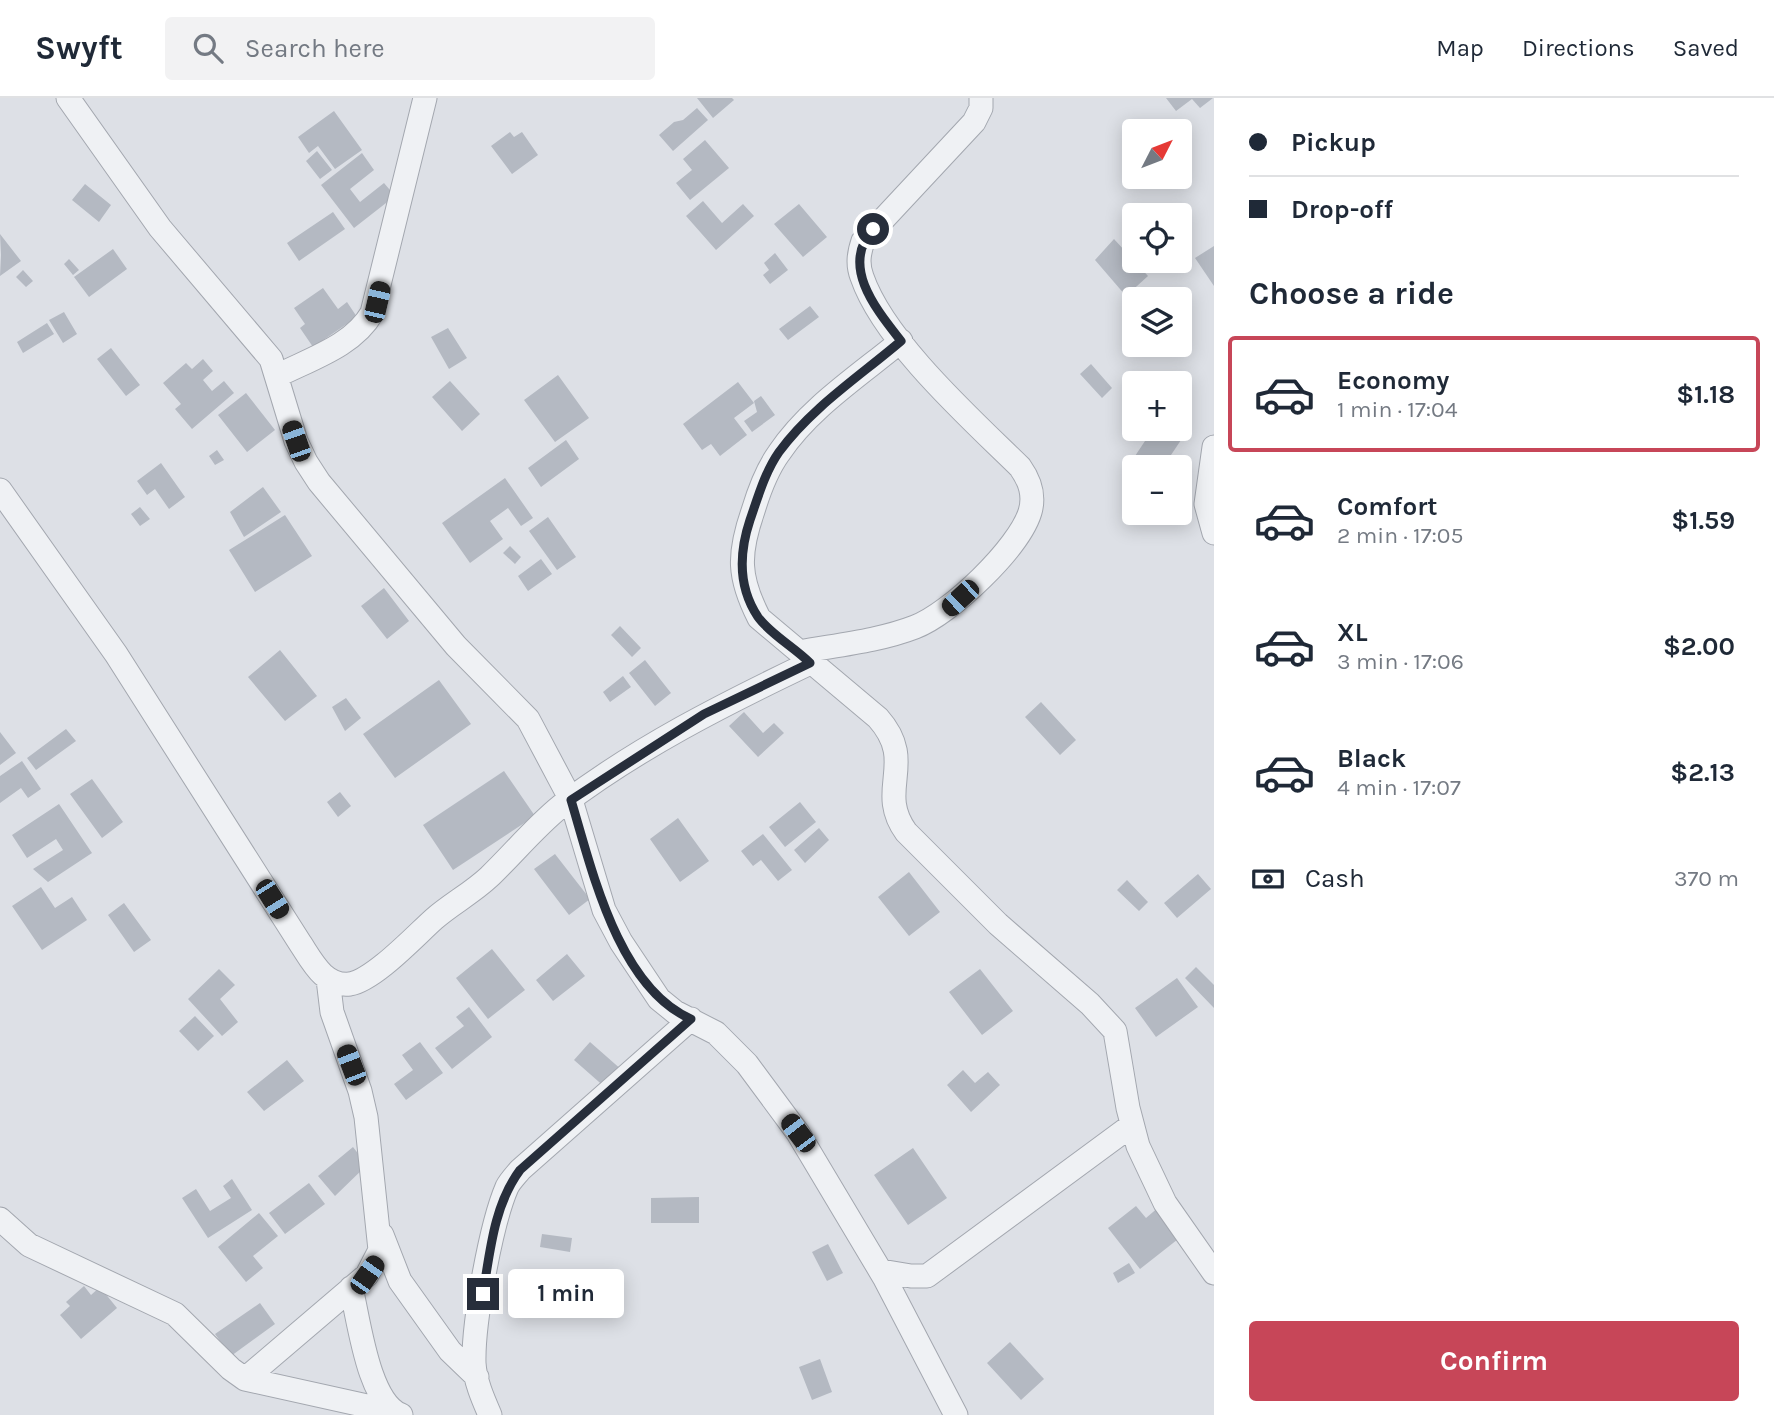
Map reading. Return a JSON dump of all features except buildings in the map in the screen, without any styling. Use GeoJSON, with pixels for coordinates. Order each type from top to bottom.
{"type":"FeatureCollection","features":[{"type":"Feature","properties":{"kind":"street"},"geometry":{"type":"LineString","coordinates":[[68,98],[160,228],[271,359],[280,394],[306,462],[456,646],[528,719],[571,800],[604,911],[621,942],[659,999],[675,1012],[716,1033],[747,1064],[798,1133],[881,1271],[957,1415]]}},
{"type":"Feature","properties":{"kind":"street"},"geometry":{"type":"LineString","coordinates":[[277,376],[352,338],[372,313],[425,98]]}},
{"type":"Feature","properties":{"kind":"street"},"geometry":{"type":"LineString","coordinates":[[328,979],[351,984],[365,978],[447,908],[487,879],[543,823],[571,800],[704,714],[804,657],[914,628],[942,615],[992,568],[1020,533],[1030,512],[1032,492],[1028,479],[1020,467],[953,401],[879,313],[861,276],[858,256],[863,240],[962,138],[981,108],[981,98]]}},
{"type":"Feature","properties":{"kind":"street"},"geometry":{"type":"LineString","coordinates":[[901,341],[811,415],[779,452],[763,482],[743,539],[741,570],[750,600],[759,618],[878,718],[890,732],[897,747],[893,802],[895,818],[906,832],[998,924],[1090,1003],[1115,1031],[1138,1146],[1165,1203],[1214,1273]]}},
{"type":"Feature","properties":{"kind":"street"},"geometry":{"type":"LineString","coordinates":[[1214,447],[1206,504],[1214,533]]}},
{"type":"Feature","properties":{"kind":"street"},"geometry":{"type":"LineString","coordinates":[[0,490],[116,654],[300,943],[328,979],[332,1012],[360,1091],[366,1117],[381,1232],[376,1262],[367,1275],[245,1379]]}},
{"type":"Feature","properties":{"kind":"street"},"geometry":{"type":"LineString","coordinates":[[490,1415],[477,1377],[475,1339],[497,1218],[508,1185],[520,1170],[691,1019]]}},
{"type":"Feature","properties":{"kind":"street"},"geometry":{"type":"LineString","coordinates":[[881,1271],[927,1276],[1132,1125]]}},
{"type":"Feature","properties":{"kind":"street"},"geometry":{"type":"LineString","coordinates":[[0,1219],[29,1245],[176,1314],[231,1369],[245,1379],[398,1414]]}},
{"type":"Feature","properties":{"kind":"street"},"geometry":{"type":"LineString","coordinates":[[381,1232],[400,1281],[450,1351],[477,1377]]}},
{"type":"Feature","properties":{"kind":"street"},"geometry":{"type":"LineString","coordinates":[[351,1288],[371,1372],[383,1399],[398,1414]]}},
{"type":"Feature","properties":{"kind":"route"},"geometry":{"type":"LineString","coordinates":[[483,1294],[497,1218],[508,1185],[520,1170],[691,1019],[675,1012],[659,999],[640,974],[604,911],[571,800],[704,714],[810,663],[759,618],[750,600],[741,570],[743,539],[763,482],[779,452],[811,415],[901,341],[879,313],[861,276],[858,256],[863,240],[873,229]]}}]}
